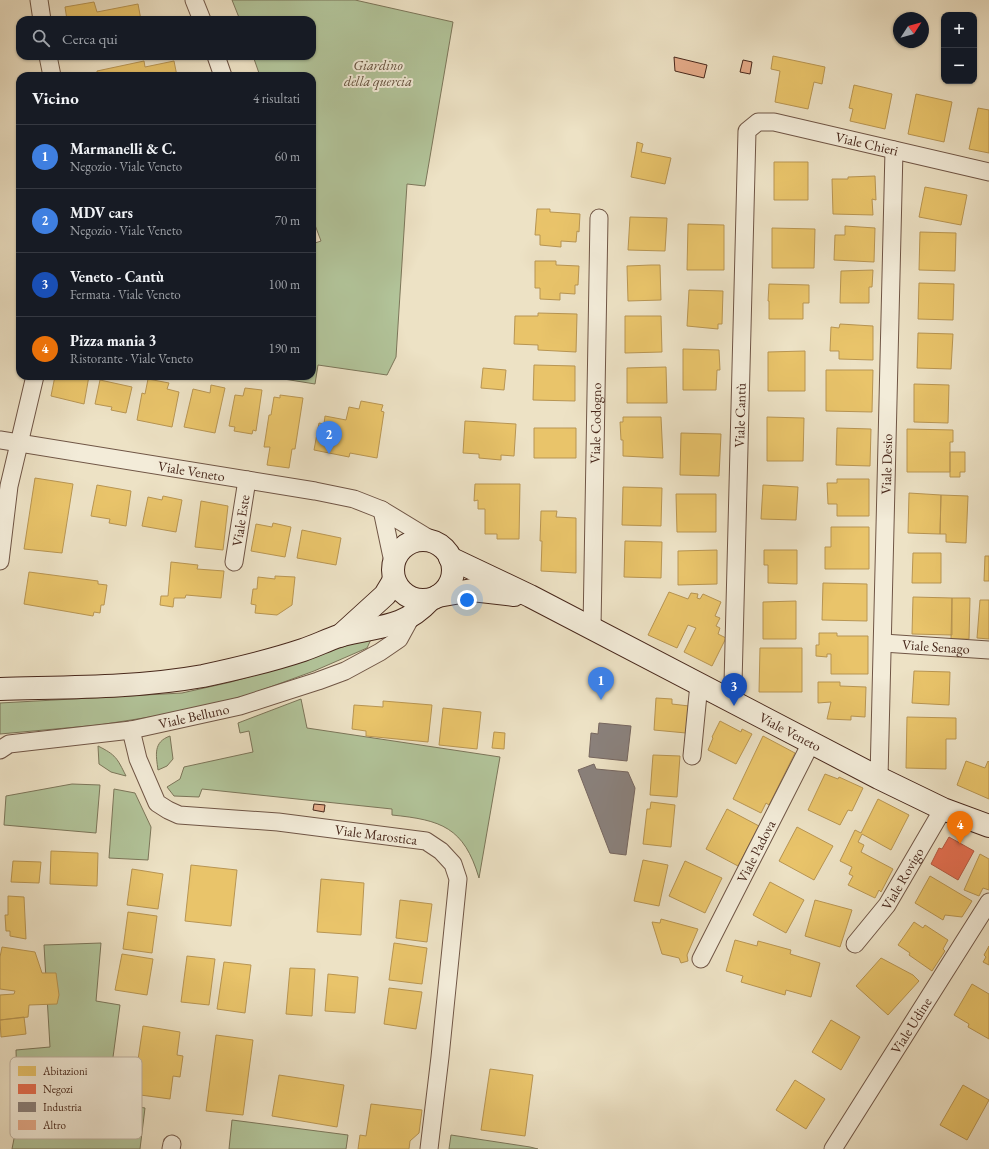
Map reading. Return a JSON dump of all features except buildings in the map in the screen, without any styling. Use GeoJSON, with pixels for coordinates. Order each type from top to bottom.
{"type":"FeatureCollection","features":[{"type":"Feature","properties":{"kind":"main road"},"geometry":{"type":"LineString","coordinates":[[0,689],[109,686],[202,676],[263,662],[304,650],[340,636],[385,627],[411,616],[449,586],[452,580],[453,565],[446,551],[440,545],[423,540],[413,541],[404,546],[398,553],[391,579],[385,627]]}},
{"type":"Feature","properties":{"kind":"main road","name":"Viale Veneto"},"geometry":{"type":"LineString","coordinates":[[450,558],[530,596],[879,778],[943,809],[989,826]]}},
{"type":"Feature","properties":{"kind":"main road"},"geometry":{"type":"LineString","coordinates":[[391,579],[404,594],[412,599],[421,600],[434,598]]}},
{"type":"Feature","properties":{"kind":"main road"},"geometry":{"type":"LineString","coordinates":[[340,636],[391,579]]}},
{"type":"Feature","properties":{"kind":"main road","name":"Viale Veneto"},"geometry":{"type":"LineString","coordinates":[[434,598],[472,590],[530,596]]}},
{"type":"Feature","properties":{"kind":"street"},"geometry":{"type":"LineString","coordinates":[[39,0],[41,16]]}},
{"type":"Feature","properties":{"kind":"street"},"geometry":{"type":"LineString","coordinates":[[194,0],[200,16]]}},
{"type":"Feature","properties":{"kind":"street"},"geometry":{"type":"LineString","coordinates":[[49,60],[51,72]]}},
{"type":"Feature","properties":{"kind":"street"},"geometry":{"type":"LineString","coordinates":[[218,60],[222,72]]}},
{"type":"Feature","properties":{"kind":"street","name":"Viale Chieri"},"geometry":{"type":"LineString","coordinates":[[747,131],[758,122],[774,122],[989,172]]}},
{"type":"Feature","properties":{"kind":"street","name":"Viale Cantù"},"geometry":{"type":"LineString","coordinates":[[730,700],[733,684],[747,131]]}},
{"type":"Feature","properties":{"kind":"street","name":"Viale Desio"},"geometry":{"type":"LineString","coordinates":[[879,778],[894,150]]}},
{"type":"Feature","properties":{"kind":"street","name":"Viale Codogno"},"geometry":{"type":"LineString","coordinates":[[592,628],[599,218]]}},
{"type":"Feature","properties":{"kind":"street"},"geometry":{"type":"LineString","coordinates":[[0,561],[9,486],[34,380]]}},
{"type":"Feature","properties":{"kind":"street","name":"Viale Veneto"},"geometry":{"type":"LineString","coordinates":[[0,440],[315,491],[354,499],[382,510],[433,542]]}},
{"type":"Feature","properties":{"kind":"street","name":"Viale Este"},"geometry":{"type":"LineString","coordinates":[[234,562],[247,480]]}},
{"type":"Feature","properties":{"kind":"street"},"geometry":{"type":"LineString","coordinates":[[382,510],[391,579]]}},
{"type":"Feature","properties":{"kind":"street","name":"Viale Belluno"},"geometry":{"type":"LineString","coordinates":[[0,750],[9,744],[131,730],[240,706],[345,671],[380,652],[399,639],[411,616]]}},
{"type":"Feature","properties":{"kind":"street"},"geometry":{"type":"LineString","coordinates":[[380,652],[385,627]]}},
{"type":"Feature","properties":{"kind":"street","name":"Viale Senago"},"geometry":{"type":"LineString","coordinates":[[883,644],[989,650]]}},
{"type":"Feature","properties":{"kind":"street"},"geometry":{"type":"LineString","coordinates":[[692,756],[699,684]]}},
{"type":"Feature","properties":{"kind":"street","name":"Viale Marostica"},"geometry":{"type":"LineString","coordinates":[[131,730],[138,759],[157,803],[179,815],[278,822],[426,841],[441,851],[453,864],[458,879],[429,1149]]}},
{"type":"Feature","properties":{"kind":"street","name":"Viale Padova"},"geometry":{"type":"LineString","coordinates":[[702,959],[811,743]]}},
{"type":"Feature","properties":{"kind":"street","name":"Viale Rovigo"},"geometry":{"type":"LineString","coordinates":[[855,944],[887,905],[943,809]]}},
{"type":"Feature","properties":{"kind":"street","name":"Viale Udine"},"geometry":{"type":"LineString","coordinates":[[833,1149],[989,902]]}},
{"type":"Feature","properties":{"kind":"green space","name":"Giardino della quercia"},"geometry":{"type":"Polygon","coordinates":[[[232,0],[355,0],[453,22],[425,186],[407,184],[396,357],[387,375],[318,365],[316,378],[316,243],[321,241],[316,228],[316,72],[259,72],[254,60],[316,60],[316,16],[238,16],[232,0]]]}},
{"type":"Feature","properties":{"kind":"green space","name":"Giardino della quercia"},"geometry":{"type":"Polygon","coordinates":[[[290,380],[316,380],[315,384],[290,380]]]}},
{"type":"Feature","properties":{"kind":"green space"},"geometry":{"type":"Polygon","coordinates":[[[374,633],[367,648],[314,671],[251,694],[188,711],[99,725],[0,734],[0,703],[182,693],[231,682],[286,666],[374,633]]]}},
{"type":"Feature","properties":{"kind":"green space"},"geometry":{"type":"Polygon","coordinates":[[[301,699],[307,728],[500,757],[479,878],[466,847],[458,837],[448,829],[424,820],[392,815],[392,809],[202,789],[199,797],[174,796],[167,787],[180,779],[184,767],[253,752],[249,731],[240,733],[238,723],[301,699]]]}},
{"type":"Feature","properties":{"kind":"green space"},"geometry":{"type":"Polygon","coordinates":[[[170,736],[173,759],[167,766],[158,770],[156,754],[158,745],[170,736]]]}},
{"type":"Feature","properties":{"kind":"green space"},"geometry":{"type":"Polygon","coordinates":[[[98,746],[109,752],[115,758],[126,776],[111,772],[99,764],[98,746]]]}},
{"type":"Feature","properties":{"kind":"green space"},"geometry":{"type":"Polygon","coordinates":[[[72,784],[100,785],[96,833],[4,825],[6,796],[72,784]]]}},
{"type":"Feature","properties":{"kind":"green space"},"geometry":{"type":"Polygon","coordinates":[[[114,789],[135,793],[151,827],[148,860],[109,858],[114,789]]]}},
{"type":"Feature","properties":{"kind":"green space"},"geometry":{"type":"Polygon","coordinates":[[[101,943],[96,1001],[120,1005],[113,1057],[16,1057],[16,1050],[50,1047],[44,945],[101,943]]]}},
{"type":"Feature","properties":{"kind":"green space"},"geometry":{"type":"Polygon","coordinates":[[[142,1108],[145,1108],[142,1133],[142,1108]]]}},
{"type":"Feature","properties":{"kind":"green space"},"geometry":{"type":"Polygon","coordinates":[[[232,1120],[348,1135],[346,1149],[229,1149],[232,1120]]]}},
{"type":"Feature","properties":{"kind":"green space"},"geometry":{"type":"Polygon","coordinates":[[[451,1135],[530,1147],[538,1149],[449,1149],[451,1135]]]}},
{"type":"Feature","properties":{"kind":"green space"},"geometry":{"type":"Polygon","coordinates":[[[14,1139],[141,1139],[140,1149],[12,1149],[14,1139]]]}},
{"type":"Feature","properties":{"kind":"place","name":"MDV cars"},"geometry":{"type":"Point","coordinates":[329,454]}},
{"type":"Feature","properties":{"kind":"place","name":"Marmanelli & C."},"geometry":{"type":"Point","coordinates":[601,700]}},
{"type":"Feature","properties":{"kind":"place","name":"Veneto - Cantù"},"geometry":{"type":"Point","coordinates":[734,706]}},
{"type":"Feature","properties":{"kind":"place","name":"Pizza mania 3"},"geometry":{"type":"Point","coordinates":[960,844]}}]}
